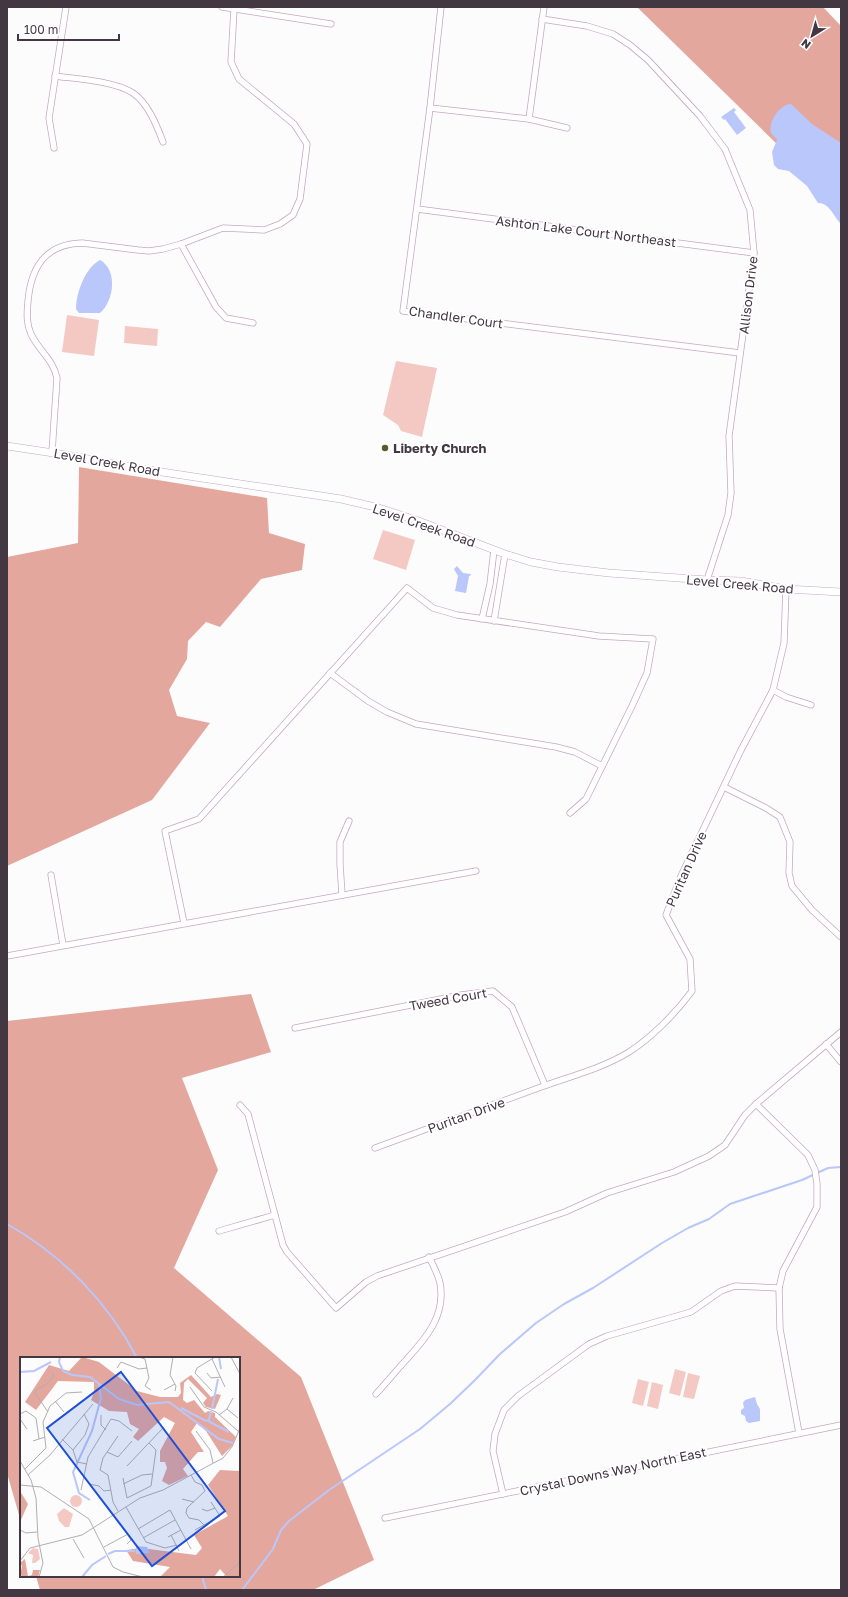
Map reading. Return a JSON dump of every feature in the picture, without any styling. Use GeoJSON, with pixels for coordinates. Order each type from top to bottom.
{"type":"FeatureCollection","features":[{"type":"Feature","properties":{"kind":"street"},"geometry":{"type":"LineString","coordinates":[[54,148],[49,118],[66,7]]}},
{"type":"Feature","properties":{"kind":"street"},"geometry":{"type":"LineString","coordinates":[[222,7],[331,24]]}},
{"type":"Feature","properties":{"kind":"street","name":"Chandler Court"},"geometry":{"type":"LineString","coordinates":[[441,7],[430,108],[404,311],[740,353]]}},
{"type":"Feature","properties":{"kind":"street"},"geometry":{"type":"LineString","coordinates":[[529,119],[544,7]]}},
{"type":"Feature","properties":{"kind":"street"},"geometry":{"type":"LineString","coordinates":[[52,452],[57,378],[51,361],[32,335],[27,323],[31,278],[44,257],[53,250],[73,243],[149,250],[163,249],[181,244],[223,228],[264,230],[280,224],[293,214],[300,199],[306,144],[294,124],[239,79],[231,62],[234,9]]}},
{"type":"Feature","properties":{"kind":"street","name":"Allison Drive"},"geometry":{"type":"LineString","coordinates":[[542,19],[587,26],[613,34],[630,45],[648,60],[700,116],[725,149],[750,210],[754,253],[729,436],[732,493],[728,515],[707,580]]}},
{"type":"Feature","properties":{"kind":"street"},"geometry":{"type":"LineString","coordinates":[[55,76],[119,86],[133,94],[148,112],[163,142]]}},
{"type":"Feature","properties":{"kind":"street"},"geometry":{"type":"LineString","coordinates":[[430,108],[529,119],[567,128]]}},
{"type":"Feature","properties":{"kind":"street","name":"Ashton Lake Court Northeast"},"geometry":{"type":"LineString","coordinates":[[417,209],[754,253]]}},
{"type":"Feature","properties":{"kind":"street"},"geometry":{"type":"LineString","coordinates":[[181,244],[216,307],[226,318],[253,323]]}},
{"type":"Feature","properties":{"kind":"street","name":"Level Creek Road"},"geometry":{"type":"LineString","coordinates":[[7,446],[52,452],[142,469],[341,499],[379,508],[416,520],[505,554],[531,562],[558,567],[609,573],[742,581],[786,589],[841,592]]}},
{"type":"Feature","properties":{"kind":"street"},"geometry":{"type":"LineString","coordinates":[[482,619],[490,584],[494,550]]}},
{"type":"Feature","properties":{"kind":"street"},"geometry":{"type":"LineString","coordinates":[[494,621],[505,554]]}},
{"type":"Feature","properties":{"kind":"street"},"geometry":{"type":"LineString","coordinates":[[184,924],[165,831],[199,819],[407,588],[433,608],[457,615],[600,636],[653,640],[647,673],[586,799],[570,813]]}},
{"type":"Feature","properties":{"kind":"street","name":"Puritan Drive"},"geometry":{"type":"LineString","coordinates":[[375,1148],[607,1064],[630,1051],[678,1011],[692,992],[690,959],[666,915],[681,876],[773,690],[784,643],[786,589]]}},
{"type":"Feature","properties":{"kind":"street"},"geometry":{"type":"LineString","coordinates":[[330,673],[368,702],[416,724],[556,747],[575,752],[602,766]]}},
{"type":"Feature","properties":{"kind":"street"},"geometry":{"type":"LineString","coordinates":[[773,690],[786,697],[811,705]]}},
{"type":"Feature","properties":{"kind":"street"},"geometry":{"type":"LineString","coordinates":[[724,787],[766,808],[780,817],[790,842],[789,873],[792,886],[812,910],[841,937]]}},
{"type":"Feature","properties":{"kind":"street"},"geometry":{"type":"LineString","coordinates":[[342,895],[340,842],[349,821]]}},
{"type":"Feature","properties":{"kind":"street"},"geometry":{"type":"LineString","coordinates":[[7,956],[476,872]]}},
{"type":"Feature","properties":{"kind":"street"},"geometry":{"type":"LineString","coordinates":[[50,875],[63,945]]}},
{"type":"Feature","properties":{"kind":"street","name":"Tweed Court"},"geometry":{"type":"LineString","coordinates":[[295,1028],[461,995],[493,991],[512,1007],[546,1085]]}},
{"type":"Feature","properties":{"kind":"street"},"geometry":{"type":"LineString","coordinates":[[240,1105],[248,1114],[267,1181],[279,1233],[287,1252],[336,1308],[366,1282],[377,1276],[429,1257],[565,1212],[607,1194],[674,1172],[709,1156],[724,1146],[745,1115],[756,1104],[841,1032]]}},
{"type":"Feature","properties":{"kind":"street"},"geometry":{"type":"LineString","coordinates":[[826,1044],[841,1062]]}},
{"type":"Feature","properties":{"kind":"street"},"geometry":{"type":"LineString","coordinates":[[756,1104],[808,1155],[816,1170],[817,1207],[783,1271],[779,1288],[780,1329],[799,1433]]}},
{"type":"Feature","properties":{"kind":"street"},"geometry":{"type":"LineString","coordinates":[[219,1231],[275,1214]]}},
{"type":"Feature","properties":{"kind":"street"},"geometry":{"type":"LineString","coordinates":[[376,1394],[422,1343],[436,1322],[440,1311],[442,1297],[440,1281],[429,1257]]}},
{"type":"Feature","properties":{"kind":"street"},"geometry":{"type":"LineString","coordinates":[[503,1494],[493,1450],[495,1434],[504,1410],[518,1396],[589,1344],[607,1336],[691,1312],[721,1291],[735,1286],[779,1288]]}},
{"type":"Feature","properties":{"kind":"street","name":"Crystal Downs Way North East"},"geometry":{"type":"LineString","coordinates":[[385,1518],[841,1424]]}},
{"type":"Feature","properties":{"kind":"shaded area"},"geometry":{"type":"Polygon","coordinates":[[[637,7],[823,7],[841,26],[841,202],[828,194],[637,7]]]}},
{"type":"Feature","properties":{"kind":"shaded area"},"geometry":{"type":"Polygon","coordinates":[[[67,315],[99,320],[94,356],[62,352],[67,315]]]}},
{"type":"Feature","properties":{"kind":"shaded area"},"geometry":{"type":"Polygon","coordinates":[[[125,326],[158,329],[157,346],[124,343],[125,326]]]}},
{"type":"Feature","properties":{"kind":"shaded area"},"geometry":{"type":"Polygon","coordinates":[[[396,361],[437,368],[422,437],[401,431],[398,425],[383,415],[396,361]]]}},
{"type":"Feature","properties":{"kind":"shaded area"},"geometry":{"type":"Polygon","coordinates":[[[79,467],[267,498],[269,533],[305,544],[302,570],[261,579],[220,627],[206,622],[188,641],[187,659],[169,690],[177,716],[210,723],[152,800],[7,866],[7,557],[78,543],[79,467]]]}},
{"type":"Feature","properties":{"kind":"shaded area"},"geometry":{"type":"Polygon","coordinates":[[[383,530],[415,540],[406,570],[373,559],[383,530]]]}},
{"type":"Feature","properties":{"kind":"shaded area"},"geometry":{"type":"Polygon","coordinates":[[[251,994],[271,1052],[182,1078],[218,1170],[174,1268],[301,1377],[374,1560],[313,1590],[40,1590],[36,1577],[240,1577],[240,1357],[20,1357],[20,1518],[7,1473],[7,1021],[251,994]]]}},
{"type":"Feature","properties":{"kind":"shaded area"},"geometry":{"type":"Polygon","coordinates":[[[675,1369],[686,1372],[680,1396],[669,1393],[675,1369]]]}},
{"type":"Feature","properties":{"kind":"shaded area"},"geometry":{"type":"Polygon","coordinates":[[[688,1373],[700,1376],[694,1399],[683,1397],[688,1373]]]}},
{"type":"Feature","properties":{"kind":"shaded area"},"geometry":{"type":"Polygon","coordinates":[[[638,1379],[649,1382],[643,1406],[632,1403],[638,1379]]]}},
{"type":"Feature","properties":{"kind":"shaded area"},"geometry":{"type":"Polygon","coordinates":[[[652,1382],[663,1385],[658,1409],[647,1406],[652,1382]]]}},
{"type":"Feature","properties":{"kind":"water"},"geometry":{"type":"Polygon","coordinates":[[[791,104],[812,124],[841,143],[841,224],[826,205],[818,203],[807,186],[789,171],[778,169],[774,165],[772,152],[777,140],[771,133],[771,124],[775,115],[782,107],[791,104]]]}},
{"type":"Feature","properties":{"kind":"water"},"geometry":{"type":"Polygon","coordinates":[[[734,108],[736,110],[734,112],[746,128],[737,135],[725,119],[724,120],[721,117],[734,108]]]}},
{"type":"Feature","properties":{"kind":"water"},"geometry":{"type":"Polygon","coordinates":[[[100,260],[110,271],[112,278],[111,294],[105,308],[100,313],[79,313],[76,309],[76,303],[82,282],[90,269],[100,260]]]}},
{"type":"Feature","properties":{"kind":"water"},"geometry":{"type":"Polygon","coordinates":[[[457,566],[463,573],[471,574],[469,576],[466,593],[455,591],[458,576],[454,569],[457,566]]]}},
{"type":"Feature","properties":{"kind":"water"},"geometry":{"type":"Polygon","coordinates":[[[755,1397],[760,1409],[760,1421],[749,1423],[746,1421],[745,1416],[741,1414],[741,1410],[744,1408],[743,1403],[745,1400],[755,1397]]]}},
{"type":"Feature","properties":{"kind":"waterway"},"geometry":{"type":"LineString","coordinates":[[242,1590],[273,1549],[281,1530],[289,1521],[329,1490],[420,1429],[450,1404],[500,1354],[536,1323],[662,1243],[688,1228],[709,1219],[730,1204],[802,1180],[828,1168],[841,1167]]}},
{"type":"Feature","properties":{"kind":"waterway"},"geometry":{"type":"LineString","coordinates":[[7,1224],[46,1250],[65,1265],[82,1282],[98,1299],[112,1318],[136,1357]]}},
{"type":"Feature","properties":{"kind":"waterway"},"geometry":{"type":"LineString","coordinates":[[202,1577],[206,1590]]}},
{"type":"Feature","properties":{"kind":"place","name":"Liberty Church"},"geometry":{"type":"Point","coordinates":[385,448]}}]}
